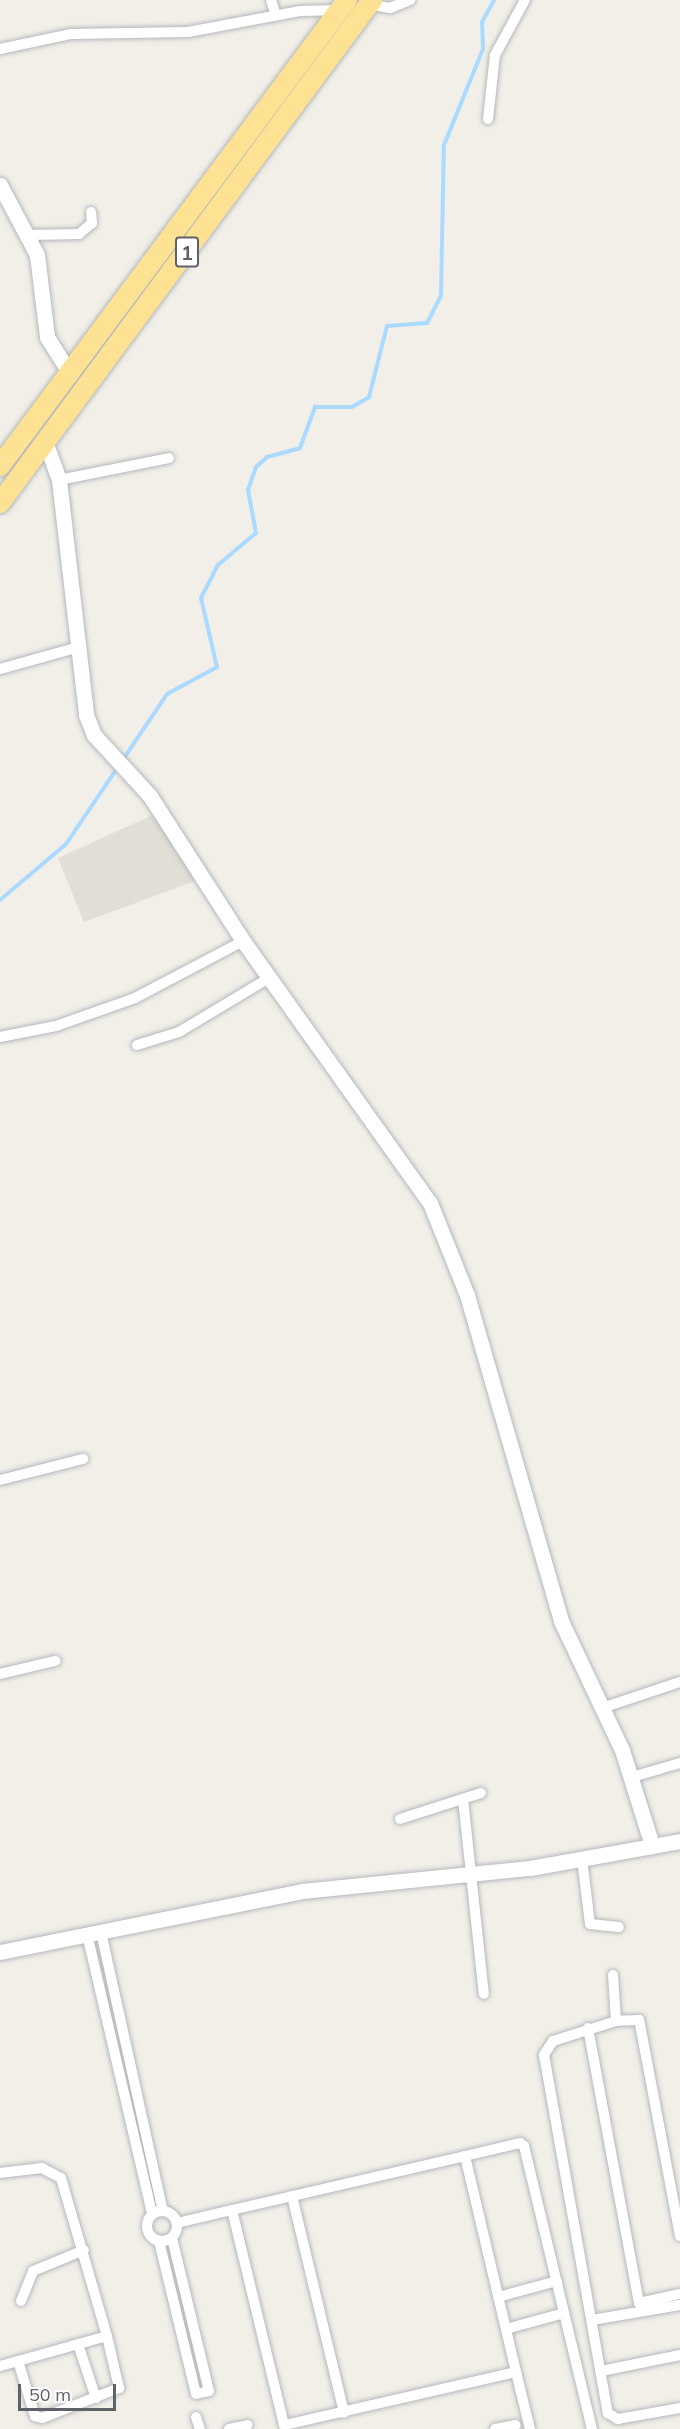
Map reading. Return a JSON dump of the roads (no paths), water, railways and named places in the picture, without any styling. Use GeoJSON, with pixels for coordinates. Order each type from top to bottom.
{"type":"FeatureCollection","features":[{"type":"Feature","properties":{"kind":"highway","name":"1"},"geometry":{"type":"LineString","coordinates":[[0,503],[46,444],[370,2]]}},
{"type":"Feature","properties":{"kind":"highway","name":"1"},"geometry":{"type":"LineString","coordinates":[[0,466],[344,5]]}},
{"type":"Feature","properties":{"kind":"street"},"geometry":{"type":"LineString","coordinates":[[271,0],[276,15]]}},
{"type":"Feature","properties":{"kind":"street"},"geometry":{"type":"LineString","coordinates":[[370,2],[390,8],[410,0]]}},
{"type":"Feature","properties":{"kind":"street"},"geometry":{"type":"LineString","coordinates":[[488,118],[498,44],[525,0]]}},
{"type":"Feature","properties":{"kind":"street"},"geometry":{"type":"LineString","coordinates":[[0,49],[71,34],[188,32],[344,5]]}},
{"type":"Feature","properties":{"kind":"street"},"geometry":{"type":"LineString","coordinates":[[0,185],[28,235],[41,273],[47,337],[69,372]]}},
{"type":"Feature","properties":{"kind":"street"},"geometry":{"type":"LineString","coordinates":[[28,235],[80,234],[92,223],[91,212]]}},
{"type":"Feature","properties":{"kind":"street"},"geometry":{"type":"LineString","coordinates":[[46,444],[59,480],[86,715],[94,735],[134,778],[169,823],[243,941],[430,1203],[467,1295],[561,1621],[632,1777],[652,1845]]}},
{"type":"Feature","properties":{"kind":"street"},"geometry":{"type":"LineString","coordinates":[[59,480],[170,458]]}},
{"type":"Feature","properties":{"kind":"street"},"geometry":{"type":"LineString","coordinates":[[0,669],[79,647]]}},
{"type":"Feature","properties":{"kind":"street"},"geometry":{"type":"LineString","coordinates":[[0,1037],[56,1026],[135,998],[243,941]]}},
{"type":"Feature","properties":{"kind":"street"},"geometry":{"type":"LineString","coordinates":[[137,1045],[179,1032],[269,978]]}},
{"type":"Feature","properties":{"kind":"street"},"geometry":{"type":"LineString","coordinates":[[0,1480],[83,1459]]}},
{"type":"Feature","properties":{"kind":"street"},"geometry":{"type":"LineString","coordinates":[[0,1674],[55,1661]]}},
{"type":"Feature","properties":{"kind":"street"},"geometry":{"type":"LineString","coordinates":[[602,1708],[680,1682]]}},
{"type":"Feature","properties":{"kind":"street"},"geometry":{"type":"LineString","coordinates":[[632,1777],[680,1763]]}},
{"type":"Feature","properties":{"kind":"street"},"geometry":{"type":"LineString","coordinates":[[400,1819],[481,1793]]}},
{"type":"Feature","properties":{"kind":"street"},"geometry":{"type":"LineString","coordinates":[[463,1798],[484,1994]]}},
{"type":"Feature","properties":{"kind":"street"},"geometry":{"type":"LineString","coordinates":[[0,1952],[302,1891],[582,1859],[680,1841]]}},
{"type":"Feature","properties":{"kind":"street"},"geometry":{"type":"LineString","coordinates":[[582,1859],[590,1924],[619,1927]]}},
{"type":"Feature","properties":{"kind":"street"},"geometry":{"type":"LineString","coordinates":[[94,1933],[157,2212],[147,2229],[159,2241],[196,2394],[209,2391],[172,2238],[177,2223]]}},
{"type":"Feature","properties":{"kind":"street"},"geometry":{"type":"LineString","coordinates":[[613,1975],[616,2021]]}},
{"type":"Feature","properties":{"kind":"street"},"geometry":{"type":"LineString","coordinates":[[680,2236],[640,2024],[634,2017],[588,2028],[553,2041],[544,2055],[601,2371],[613,2419],[680,2408]]}},
{"type":"Feature","properties":{"kind":"street"},"geometry":{"type":"LineString","coordinates":[[588,2028],[640,2307]]}},
{"type":"Feature","properties":{"kind":"street"},"geometry":{"type":"LineString","coordinates":[[157,2212],[177,2223],[523,2144],[592,2429]]}},
{"type":"Feature","properties":{"kind":"street"},"geometry":{"type":"LineString","coordinates":[[465,2156],[530,2429]]}},
{"type":"Feature","properties":{"kind":"street"},"geometry":{"type":"LineString","coordinates":[[0,2173],[42,2168],[62,2178],[84,2250],[120,2386],[96,2398],[39,2418],[18,2361]]}},
{"type":"Feature","properties":{"kind":"street"},"geometry":{"type":"LineString","coordinates":[[292,2196],[344,2413]]}},
{"type":"Feature","properties":{"kind":"street"},"geometry":{"type":"LineString","coordinates":[[232,2210],[281,2424],[344,2413],[516,2372]]}},
{"type":"Feature","properties":{"kind":"street"},"geometry":{"type":"LineString","coordinates":[[159,2241],[172,2238]]}},
{"type":"Feature","properties":{"kind":"street"},"geometry":{"type":"LineString","coordinates":[[21,2301],[33,2271],[84,2250]]}},
{"type":"Feature","properties":{"kind":"street"},"geometry":{"type":"LineString","coordinates":[[498,2297],[556,2281]]}},
{"type":"Feature","properties":{"kind":"street"},"geometry":{"type":"LineString","coordinates":[[592,2320],[680,2294]]}},
{"type":"Feature","properties":{"kind":"street"},"geometry":{"type":"LineString","coordinates":[[640,2307],[680,2305]]}},
{"type":"Feature","properties":{"kind":"street"},"geometry":{"type":"LineString","coordinates":[[506,2329],[564,2313]]}},
{"type":"Feature","properties":{"kind":"street"},"geometry":{"type":"LineString","coordinates":[[0,2366],[107,2336]]}},
{"type":"Feature","properties":{"kind":"street"},"geometry":{"type":"LineString","coordinates":[[78,2344],[96,2398]]}},
{"type":"Feature","properties":{"kind":"street"},"geometry":{"type":"LineString","coordinates":[[601,2371],[680,2355]]}},
{"type":"Feature","properties":{"kind":"street"},"geometry":{"type":"LineString","coordinates":[[196,2417],[200,2429]]}},
{"type":"Feature","properties":{"kind":"street"},"geometry":{"type":"LineString","coordinates":[[229,2429],[248,2425]]}},
{"type":"Feature","properties":{"kind":"street"},"geometry":{"type":"LineString","coordinates":[[495,2429],[516,2425]]}},
{"type":"Feature","properties":{"kind":"waterway"},"geometry":{"type":"LineString","coordinates":[[122,761],[167,694],[217,667],[201,598],[218,565],[256,533],[248,490],[256,467],[267,457],[300,448],[315,407],[352,407],[369,397],[387,326],[427,323],[441,295],[444,145],[483,49],[482,22],[494,0]]}},
{"type":"Feature","properties":{"kind":"waterway"},"geometry":{"type":"LineString","coordinates":[[0,900],[66,844],[118,767]]}}]}
